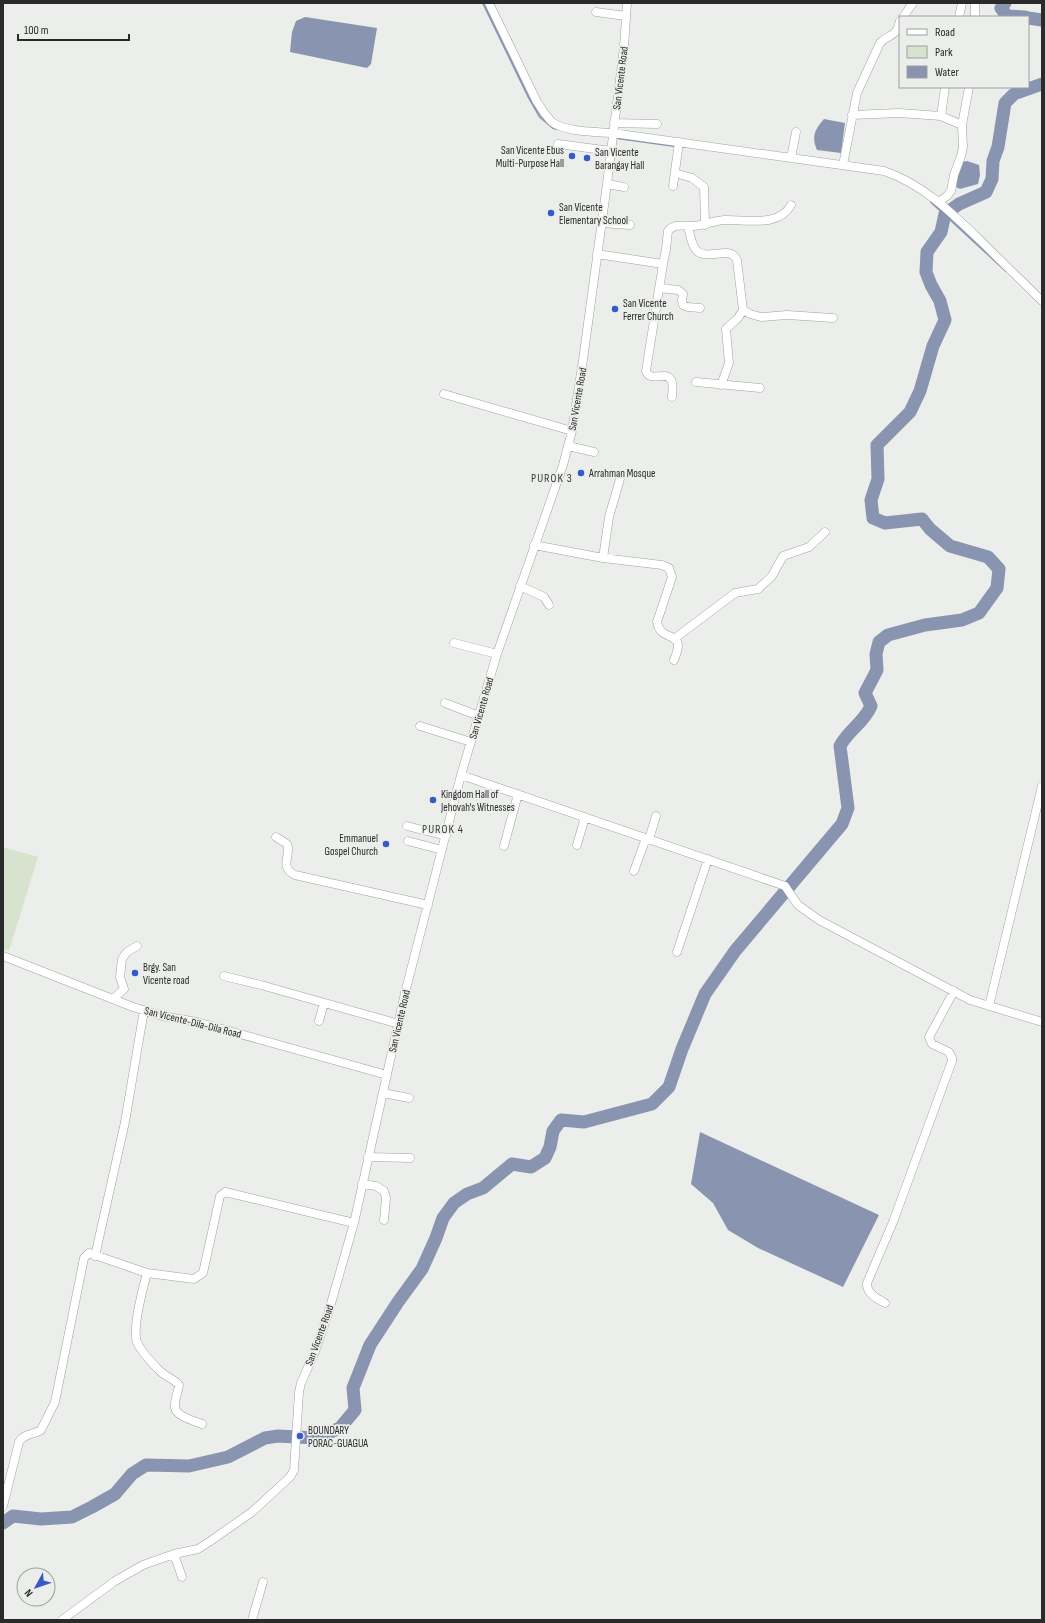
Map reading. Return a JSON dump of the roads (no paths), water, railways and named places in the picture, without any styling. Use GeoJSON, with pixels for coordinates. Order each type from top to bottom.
{"type":"FeatureCollection","features":[{"type":"Feature","properties":{"kind":"street"},"geometry":{"type":"LineString","coordinates":[[489,3],[537,102],[546,115],[553,122],[562,127],[884,171],[901,177],[920,188],[946,208],[1042,301]]}},
{"type":"Feature","properties":{"kind":"street","name":"San Vicente Road"},"geometry":{"type":"LineString","coordinates":[[62,1620],[115,1581],[143,1565],[204,1545],[252,1512],[290,1477],[294,1470],[301,1383],[314,1354],[328,1314],[354,1223],[399,1024],[461,775],[497,654],[563,465],[572,431],[602,223],[624,47],[627,3]]}},
{"type":"Feature","properties":{"kind":"street"},"geometry":{"type":"LineString","coordinates":[[904,16],[912,3]]}},
{"type":"Feature","properties":{"kind":"street"},"geometry":{"type":"LineString","coordinates":[[959,16],[962,3]]}},
{"type":"Feature","properties":{"kind":"street"},"geometry":{"type":"LineString","coordinates":[[975,3],[975,16]]}},
{"type":"Feature","properties":{"kind":"street"},"geometry":{"type":"LineString","coordinates":[[596,12],[626,16]]}},
{"type":"Feature","properties":{"kind":"street"},"geometry":{"type":"LineString","coordinates":[[843,165],[857,93],[880,43],[898,32]]}},
{"type":"Feature","properties":{"kind":"street"},"geometry":{"type":"LineString","coordinates":[[941,116],[945,88]]}},
{"type":"Feature","properties":{"kind":"street"},"geometry":{"type":"LineString","coordinates":[[938,202],[947,196],[951,191],[954,175],[961,156],[963,147],[962,125],[969,88]]}},
{"type":"Feature","properties":{"kind":"street"},"geometry":{"type":"LineString","coordinates":[[852,115],[899,113],[941,116],[962,125]]}},
{"type":"Feature","properties":{"kind":"street"},"geometry":{"type":"LineString","coordinates":[[614,123],[657,124]]}},
{"type":"Feature","properties":{"kind":"street"},"geometry":{"type":"LineString","coordinates":[[791,158],[796,132]]}},
{"type":"Feature","properties":{"kind":"street"},"geometry":{"type":"LineString","coordinates":[[673,186],[679,142]]}},
{"type":"Feature","properties":{"kind":"street"},"geometry":{"type":"LineString","coordinates":[[558,144],[611,151]]}},
{"type":"Feature","properties":{"kind":"street"},"geometry":{"type":"LineString","coordinates":[[675,173],[692,178],[704,187],[704,225]]}},
{"type":"Feature","properties":{"kind":"street"},"geometry":{"type":"LineString","coordinates":[[607,184],[624,187]]}},
{"type":"Feature","properties":{"kind":"street"},"geometry":{"type":"LineString","coordinates":[[672,396],[672,381],[670,378],[665,376],[651,377],[646,371],[668,231],[674,226],[704,225],[722,220],[763,221],[785,214],[791,205]]}},
{"type":"Feature","properties":{"kind":"street"},"geometry":{"type":"LineString","coordinates":[[602,223],[630,225]]}},
{"type":"Feature","properties":{"kind":"street"},"geometry":{"type":"LineString","coordinates":[[688,226],[692,243],[696,250],[700,253],[711,255],[729,253],[736,258],[743,310],[738,318],[726,329],[729,363],[721,385]]}},
{"type":"Feature","properties":{"kind":"street"},"geometry":{"type":"LineString","coordinates":[[597,254],[662,264]]}},
{"type":"Feature","properties":{"kind":"street"},"geometry":{"type":"LineString","coordinates":[[659,288],[681,291],[683,294],[683,305],[700,308]]}},
{"type":"Feature","properties":{"kind":"street"},"geometry":{"type":"LineString","coordinates":[[743,310],[750,314],[762,317],[786,314],[833,318]]}},
{"type":"Feature","properties":{"kind":"street"},"geometry":{"type":"LineString","coordinates":[[696,382],[760,388]]}},
{"type":"Feature","properties":{"kind":"street"},"geometry":{"type":"LineString","coordinates":[[444,394],[572,431]]}},
{"type":"Feature","properties":{"kind":"street"},"geometry":{"type":"LineString","coordinates":[[568,446],[594,452]]}},
{"type":"Feature","properties":{"kind":"street"},"geometry":{"type":"LineString","coordinates":[[603,558],[609,517],[620,479]]}},
{"type":"Feature","properties":{"kind":"street"},"geometry":{"type":"LineString","coordinates":[[674,638],[735,593],[758,589],[772,576],[783,556],[809,547],[825,532]]}},
{"type":"Feature","properties":{"kind":"street"},"geometry":{"type":"LineString","coordinates":[[534,546],[603,558],[662,565],[669,568],[672,577],[657,622],[659,628],[664,634],[674,638],[679,643],[680,646],[674,660]]}},
{"type":"Feature","properties":{"kind":"street"},"geometry":{"type":"LineString","coordinates":[[520,586],[544,597],[549,605]]}},
{"type":"Feature","properties":{"kind":"street"},"geometry":{"type":"LineString","coordinates":[[454,643],[497,654]]}},
{"type":"Feature","properties":{"kind":"street"},"geometry":{"type":"LineString","coordinates":[[445,703],[478,716]]}},
{"type":"Feature","properties":{"kind":"street"},"geometry":{"type":"LineString","coordinates":[[420,726],[471,742]]}},
{"type":"Feature","properties":{"kind":"street"},"geometry":{"type":"LineString","coordinates":[[461,775],[785,886],[798,905],[819,920],[970,1000],[1042,1022]]}},
{"type":"Feature","properties":{"kind":"street"},"geometry":{"type":"LineString","coordinates":[[989,1006],[1042,786]]}},
{"type":"Feature","properties":{"kind":"street"},"geometry":{"type":"LineString","coordinates":[[504,846],[518,794]]}},
{"type":"Feature","properties":{"kind":"street"},"geometry":{"type":"LineString","coordinates":[[634,871],[656,816]]}},
{"type":"Feature","properties":{"kind":"street"},"geometry":{"type":"LineString","coordinates":[[576,845],[585,817]]}},
{"type":"Feature","properties":{"kind":"street"},"geometry":{"type":"LineString","coordinates":[[407,826],[446,836]]}},
{"type":"Feature","properties":{"kind":"street"},"geometry":{"type":"LineString","coordinates":[[276,837],[287,844],[289,850],[286,865],[292,873],[428,905]]}},
{"type":"Feature","properties":{"kind":"street"},"geometry":{"type":"LineString","coordinates":[[408,841],[442,850]]}},
{"type":"Feature","properties":{"kind":"street"},"geometry":{"type":"LineString","coordinates":[[677,952],[708,859]]}},
{"type":"Feature","properties":{"kind":"street"},"geometry":{"type":"LineString","coordinates":[[113,999],[124,989],[120,977],[122,959],[127,952],[137,946]]}},
{"type":"Feature","properties":{"kind":"street","name":"San Vicente-Dila-Dila Road"},"geometry":{"type":"LineString","coordinates":[[3,956],[113,999],[162,1016],[198,1022],[387,1076]]}},
{"type":"Feature","properties":{"kind":"street"},"geometry":{"type":"LineString","coordinates":[[224,976],[324,1002],[399,1024]]}},
{"type":"Feature","properties":{"kind":"street"},"geometry":{"type":"LineString","coordinates":[[885,1303],[869,1292],[867,1289],[867,1283],[893,1222],[952,1061],[949,1052],[932,1044],[929,1037],[954,991]]}},
{"type":"Feature","properties":{"kind":"street"},"geometry":{"type":"LineString","coordinates":[[320,1021],[324,1002]]}},
{"type":"Feature","properties":{"kind":"street"},"geometry":{"type":"LineString","coordinates":[[95,1256],[125,1122],[144,1010]]}},
{"type":"Feature","properties":{"kind":"street"},"geometry":{"type":"LineString","coordinates":[[383,1093],[409,1098]]}},
{"type":"Feature","properties":{"kind":"street"},"geometry":{"type":"LineString","coordinates":[[368,1157],[410,1158]]}},
{"type":"Feature","properties":{"kind":"street"},"geometry":{"type":"LineString","coordinates":[[362,1184],[376,1186],[384,1191],[386,1198],[384,1220]]}},
{"type":"Feature","properties":{"kind":"street"},"geometry":{"type":"LineString","coordinates":[[3,1506],[19,1442],[25,1435],[40,1432],[54,1402],[84,1258],[89,1253],[147,1272],[194,1279],[203,1274],[220,1196],[225,1192],[354,1223]]}},
{"type":"Feature","properties":{"kind":"street"},"geometry":{"type":"LineString","coordinates":[[147,1272],[136,1326],[136,1340],[143,1352],[160,1371],[167,1378],[180,1385],[175,1407],[179,1414],[202,1424]]}},
{"type":"Feature","properties":{"kind":"street"},"geometry":{"type":"LineString","coordinates":[[174,1554],[182,1577]]}},
{"type":"Feature","properties":{"kind":"street"},"geometry":{"type":"LineString","coordinates":[[252,1620],[263,1582]]}},
{"type":"Feature","properties":{"kind":"water"},"geometry":{"type":"Polygon","coordinates":[[[305,17],[377,28],[371,64],[367,68],[290,52],[292,32],[296,21],[305,17]]]}},
{"type":"Feature","properties":{"kind":"water"},"geometry":{"type":"Polygon","coordinates":[[[824,119],[845,123],[841,153],[817,150],[814,137],[818,126],[824,119]]]}},
{"type":"Feature","properties":{"kind":"water"},"geometry":{"type":"Polygon","coordinates":[[[967,161],[979,165],[980,175],[978,184],[960,189],[956,187],[958,172],[962,162],[967,161]]]}},
{"type":"Feature","properties":{"kind":"water"},"geometry":{"type":"Polygon","coordinates":[[[700,1132],[879,1215],[843,1287],[758,1248],[728,1230],[713,1203],[691,1184],[700,1132]]]}},
{"type":"Feature","properties":{"kind":"waterway"},"geometry":{"type":"LineString","coordinates":[[483,3],[529,98],[540,117],[553,128],[557,129]]}},
{"type":"Feature","properties":{"kind":"waterway"},"geometry":{"type":"LineString","coordinates":[[1005,3],[1001,8],[1007,16]]}},
{"type":"Feature","properties":{"kind":"waterway"},"geometry":{"type":"LineString","coordinates":[[1029,18],[1042,20]]}},
{"type":"Feature","properties":{"kind":"waterway"},"geometry":{"type":"LineString","coordinates":[[3,1523],[13,1516],[41,1519],[72,1517],[115,1494],[132,1474],[146,1465],[189,1466],[228,1457],[265,1438],[278,1436],[316,1438],[340,1428],[355,1410],[353,1388],[370,1345],[422,1269],[443,1218],[454,1203],[467,1194],[483,1188],[512,1164],[531,1167],[545,1158],[550,1147],[553,1131],[561,1120],[584,1122],[652,1104],[669,1087],[682,1049],[705,994],[735,951],[842,824],[848,808],[840,746],[868,712],[871,706],[865,693],[877,670],[876,654],[879,642],[888,635],[925,625],[962,620],[979,613],[997,588],[999,569],[988,557],[950,546],[930,529],[922,519],[885,523],[873,518],[871,500],[878,479],[877,445],[910,412],[920,391],[933,346],[945,320],[940,301],[926,272],[927,252],[941,232],[945,214],[959,204],[986,192],[992,179],[993,161],[998,147],[1005,103],[1014,94],[1042,84]]}},
{"type":"Feature","properties":{"kind":"waterway"},"geometry":{"type":"LineString","coordinates":[[616,138],[674,146]]}},
{"type":"Feature","properties":{"kind":"waterway"},"geometry":{"type":"LineString","coordinates":[[931,202],[1006,271]]}},
{"type":"Feature","properties":{"kind":"place","name":"San Vicente Ebus Multi-Purpose Hall"},"geometry":{"type":"Point","coordinates":[572,156]}},
{"type":"Feature","properties":{"kind":"place","name":"San Vicente Barangay Hall"},"geometry":{"type":"Point","coordinates":[587,158]}},
{"type":"Feature","properties":{"kind":"place","name":"San Vicente Elementary School"},"geometry":{"type":"Point","coordinates":[551,213]}},
{"type":"Feature","properties":{"kind":"place","name":"San Vicente Ferrer Church"},"geometry":{"type":"Point","coordinates":[615,309]}},
{"type":"Feature","properties":{"kind":"place","name":"Arrahman Mosque"},"geometry":{"type":"Point","coordinates":[581,473]}},
{"type":"Feature","properties":{"kind":"place","name":"Kingdom Hall of Jehovah's Witnesses"},"geometry":{"type":"Point","coordinates":[433,800]}},
{"type":"Feature","properties":{"kind":"place","name":"Emmanuel Gospel Church"},"geometry":{"type":"Point","coordinates":[386,844]}},
{"type":"Feature","properties":{"kind":"place","name":"Brgy. San Vicente road"},"geometry":{"type":"Point","coordinates":[135,973]}},
{"type":"Feature","properties":{"kind":"place","name":"BOUNDARY PORAC-GUAGUA"},"geometry":{"type":"Point","coordinates":[300,1436]}},
{"type":"Feature","properties":{"kind":"district","name":"PUROK 3"},"geometry":{"type":"Point","coordinates":[552,478]}},
{"type":"Feature","properties":{"kind":"district","name":"PUROK 4"},"geometry":{"type":"Point","coordinates":[443,829]}}]}
